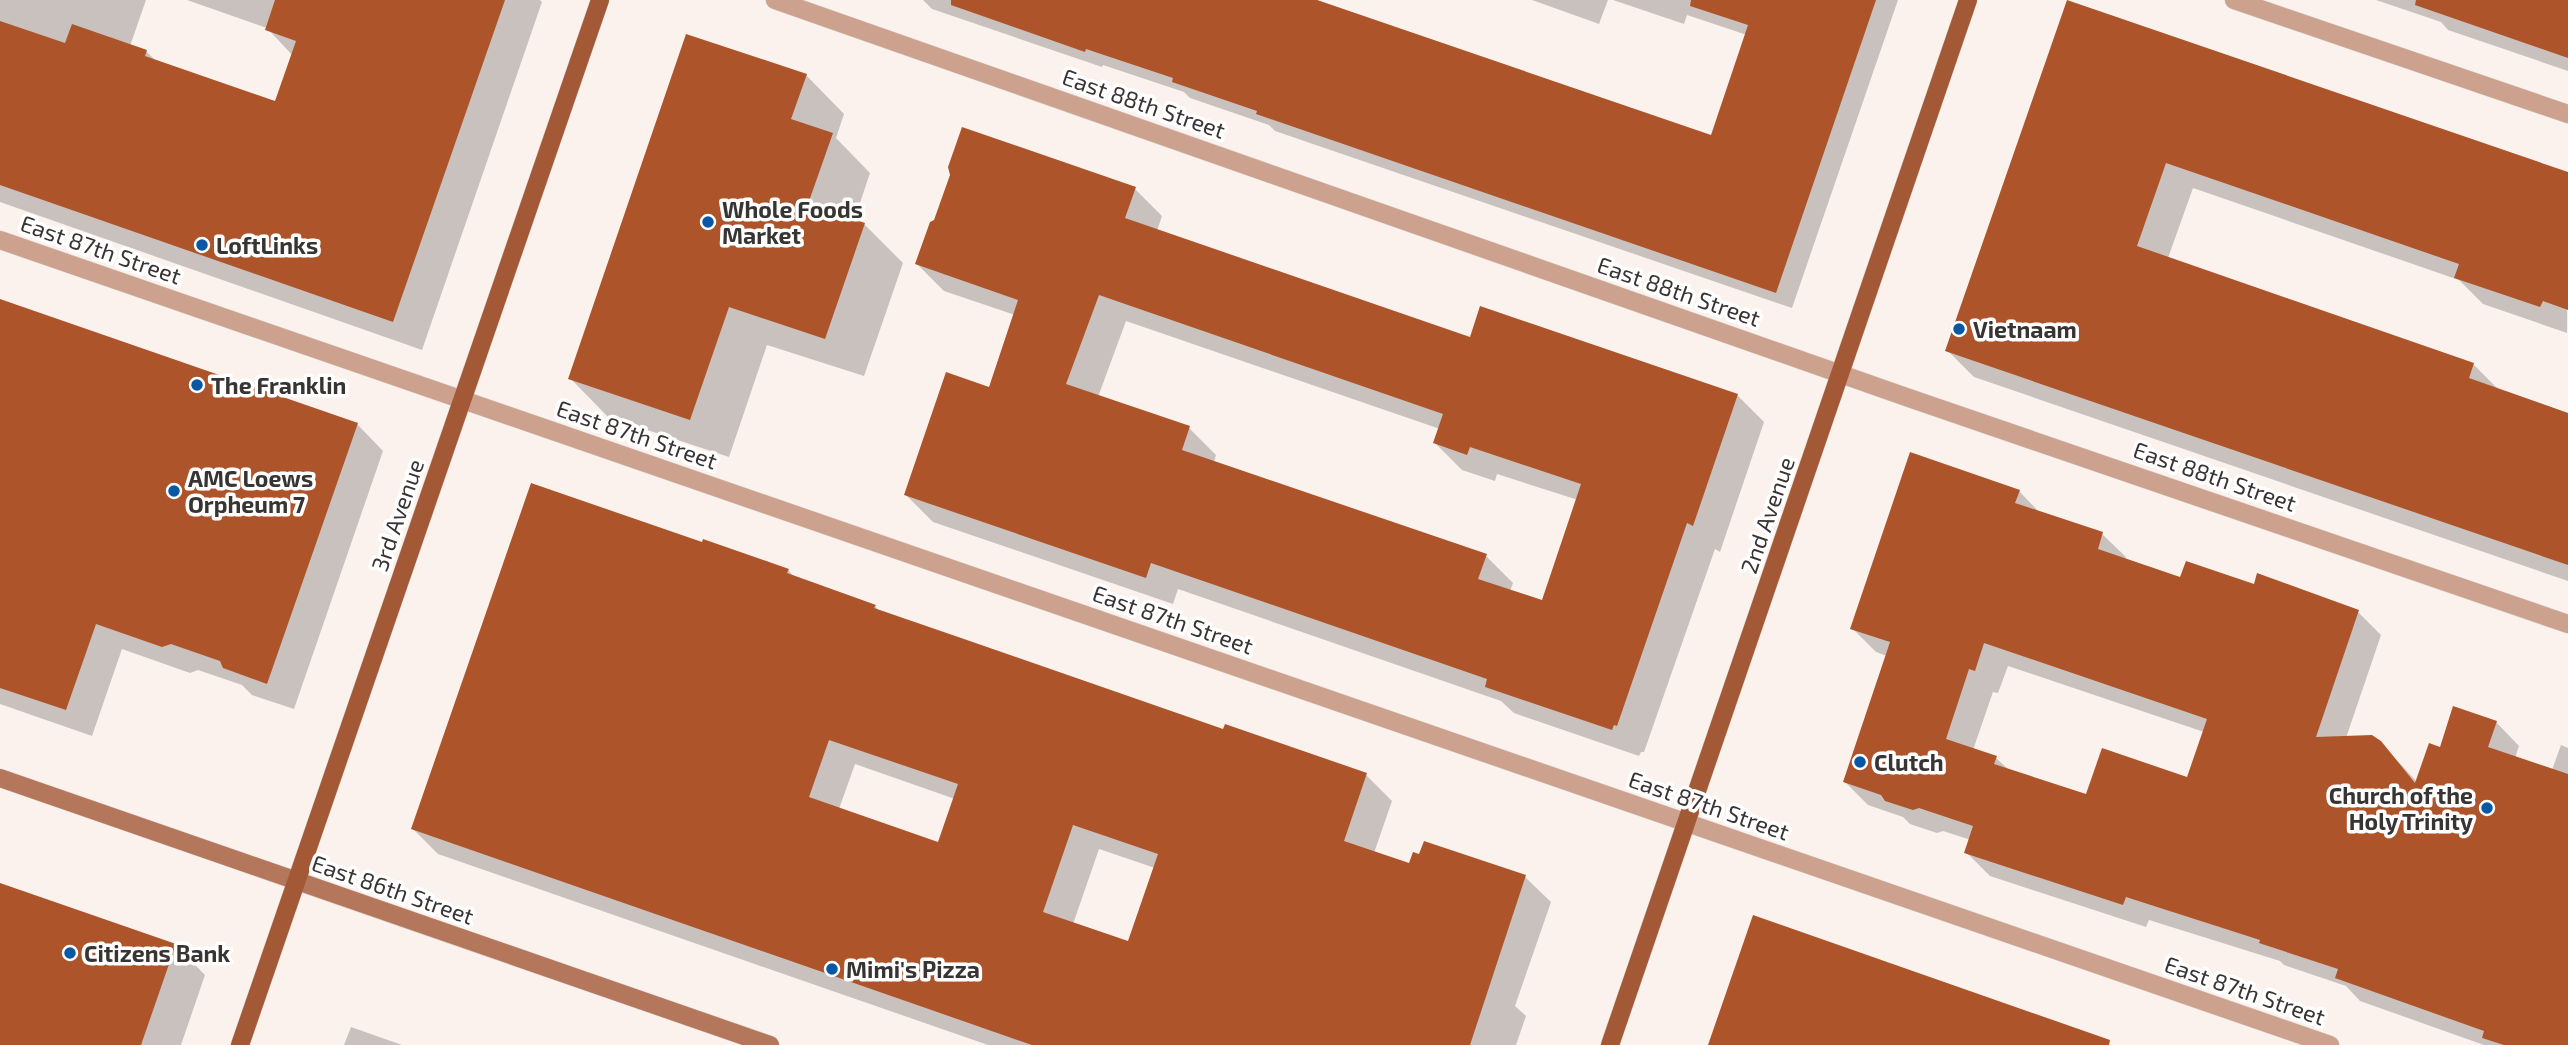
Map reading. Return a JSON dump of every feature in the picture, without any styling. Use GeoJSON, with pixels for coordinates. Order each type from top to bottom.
{"type":"FeatureCollection","features":[{"type":"Feature","properties":{"kind":"main road","name":"3rd Avenue"},"geometry":{"type":"LineString","coordinates":[[240,1045],[600,0]]}},
{"type":"Feature","properties":{"kind":"main road","name":"2nd Avenue"},"geometry":{"type":"LineString","coordinates":[[1609,1045],[1968,0]]}},
{"type":"Feature","properties":{"kind":"main road","name":"East 86th Street"},"geometry":{"type":"LineString","coordinates":[[0,778],[770,1045]]}},
{"type":"Feature","properties":{"kind":"street","name":"East 88th Street"},"geometry":{"type":"LineString","coordinates":[[775,0],[1841,374],[2568,624]]}},
{"type":"Feature","properties":{"kind":"street"},"geometry":{"type":"LineString","coordinates":[[2234,0],[2568,114]]}},
{"type":"Feature","properties":{"kind":"street","name":"East 87th Street"},"geometry":{"type":"LineString","coordinates":[[0,240],[2330,1045]]}},
{"type":"Feature","properties":{"kind":"building"},"geometry":{"type":"Polygon","coordinates":[[[275,0],[505,0],[393,322],[0,185],[0,21],[65,43],[72,24],[147,50],[145,56],[275,101],[296,41],[265,30],[275,0]]]}},
{"type":"Feature","properties":{"kind":"building"},"geometry":{"type":"Polygon","coordinates":[[[951,0],[1317,0],[1711,135],[1748,25],[1690,6],[1691,0],[1876,0],[1776,293],[1256,114],[1257,111],[1172,82],[1173,78],[1086,49],[1085,52],[951,5],[951,0]]]}},
{"type":"Feature","properties":{"kind":"building"},"geometry":{"type":"Polygon","coordinates":[[[2067,0],[2568,172],[2568,310],[2543,301],[2540,307],[2454,278],[2459,264],[2166,163],[2137,246],[2474,363],[2469,378],[2568,413],[2568,565],[1945,351],[2067,0]]]}},
{"type":"Feature","properties":{"kind":"building"},"geometry":{"type":"Polygon","coordinates":[[[2416,0],[2568,0],[2568,58],[2415,5],[2416,0]]]}},
{"type":"Feature","properties":{"kind":"building"},"geometry":{"type":"Polygon","coordinates":[[[686,34],[807,74],[791,119],[833,133],[808,204],[865,223],[825,339],[729,307],[690,420],[568,379],[686,34]]]}},
{"type":"Feature","properties":{"kind":"building"},"geometry":{"type":"Polygon","coordinates":[[[962,127],[1136,187],[1125,218],[1470,337],[1480,306],[1738,394],[1693,526],[1687,523],[1617,726],[1614,725],[1612,730],[1485,687],[1487,679],[1151,563],[1146,578],[904,495],[946,372],[989,387],[1018,300],[915,264],[950,175],[948,167],[962,127]],[[1099,295],[1066,384],[1190,426],[1182,450],[1487,554],[1478,579],[1542,600],[1581,484],[1470,447],[1467,455],[1433,443],[1443,414],[1099,295]]]}},
{"type":"Feature","properties":{"kind":"building"},"geometry":{"type":"Polygon","coordinates":[[[0,299],[358,423],[267,684],[223,668],[220,661],[171,644],[162,647],[96,624],[66,710],[0,688],[0,299]]]}},
{"type":"Feature","properties":{"kind":"building"},"geometry":{"type":"Polygon","coordinates":[[[1910,452],[2020,490],[2015,503],[2103,532],[2098,549],[2180,577],[2186,561],[2254,584],[2257,573],[2359,610],[2316,737],[2372,735],[2381,741],[2415,783],[2429,743],[2440,747],[2453,706],[2497,721],[2488,747],[2568,774],[2568,1045],[2504,1045],[2482,1038],[2484,1031],[2335,978],[2338,969],[2259,943],[2260,940],[2126,897],[2123,905],[1964,853],[1973,826],[1919,808],[1913,810],[1885,801],[1881,795],[1843,782],[1890,642],[1850,629],[1910,452]],[[1984,643],[1975,671],[1969,669],[1946,739],[1997,756],[1994,764],[2086,794],[2102,748],[2187,777],[2207,719],[1984,643]]]}},
{"type":"Feature","properties":{"kind":"building"},"geometry":{"type":"Polygon","coordinates":[[[531,483],[789,569],[787,573],[876,605],[874,608],[1223,729],[1225,724],[1367,773],[1344,841],[1409,863],[1413,852],[1419,854],[1424,841],[1526,875],[1470,1045],[1032,1045],[411,829],[531,483]],[[829,740],[809,797],[938,842],[958,784],[829,740]],[[1073,825],[1043,912],[1128,941],[1158,854],[1073,825]]]}},
{"type":"Feature","properties":{"kind":"building"},"geometry":{"type":"Polygon","coordinates":[[[0,883],[176,944],[141,1045],[0,1045],[0,883]]]}},
{"type":"Feature","properties":{"kind":"building"},"geometry":{"type":"Polygon","coordinates":[[[1753,915],[2110,1040],[2109,1045],[1708,1045],[1753,915]]]}},
{"type":"Feature","properties":{"kind":"place","name":"Whole Foods Market"},"geometry":{"type":"Point","coordinates":[708,222]}},
{"type":"Feature","properties":{"kind":"place","name":"LoftLinks"},"geometry":{"type":"Point","coordinates":[202,245]}},
{"type":"Feature","properties":{"kind":"place","name":"Vietnaam"},"geometry":{"type":"Point","coordinates":[1959,329]}},
{"type":"Feature","properties":{"kind":"place","name":"The Franklin"},"geometry":{"type":"Point","coordinates":[197,385]}},
{"type":"Feature","properties":{"kind":"place","name":"AMC Loews Orpheum 7"},"geometry":{"type":"Point","coordinates":[174,491]}},
{"type":"Feature","properties":{"kind":"place","name":"Clutch"},"geometry":{"type":"Point","coordinates":[1860,762]}},
{"type":"Feature","properties":{"kind":"place","name":"Church of the Holy Trinity"},"geometry":{"type":"Point","coordinates":[2487,808]}},
{"type":"Feature","properties":{"kind":"place","name":"Citizens Bank"},"geometry":{"type":"Point","coordinates":[70,953]}},
{"type":"Feature","properties":{"kind":"place","name":"Mimi's Pizza"},"geometry":{"type":"Point","coordinates":[832,969]}}]}
